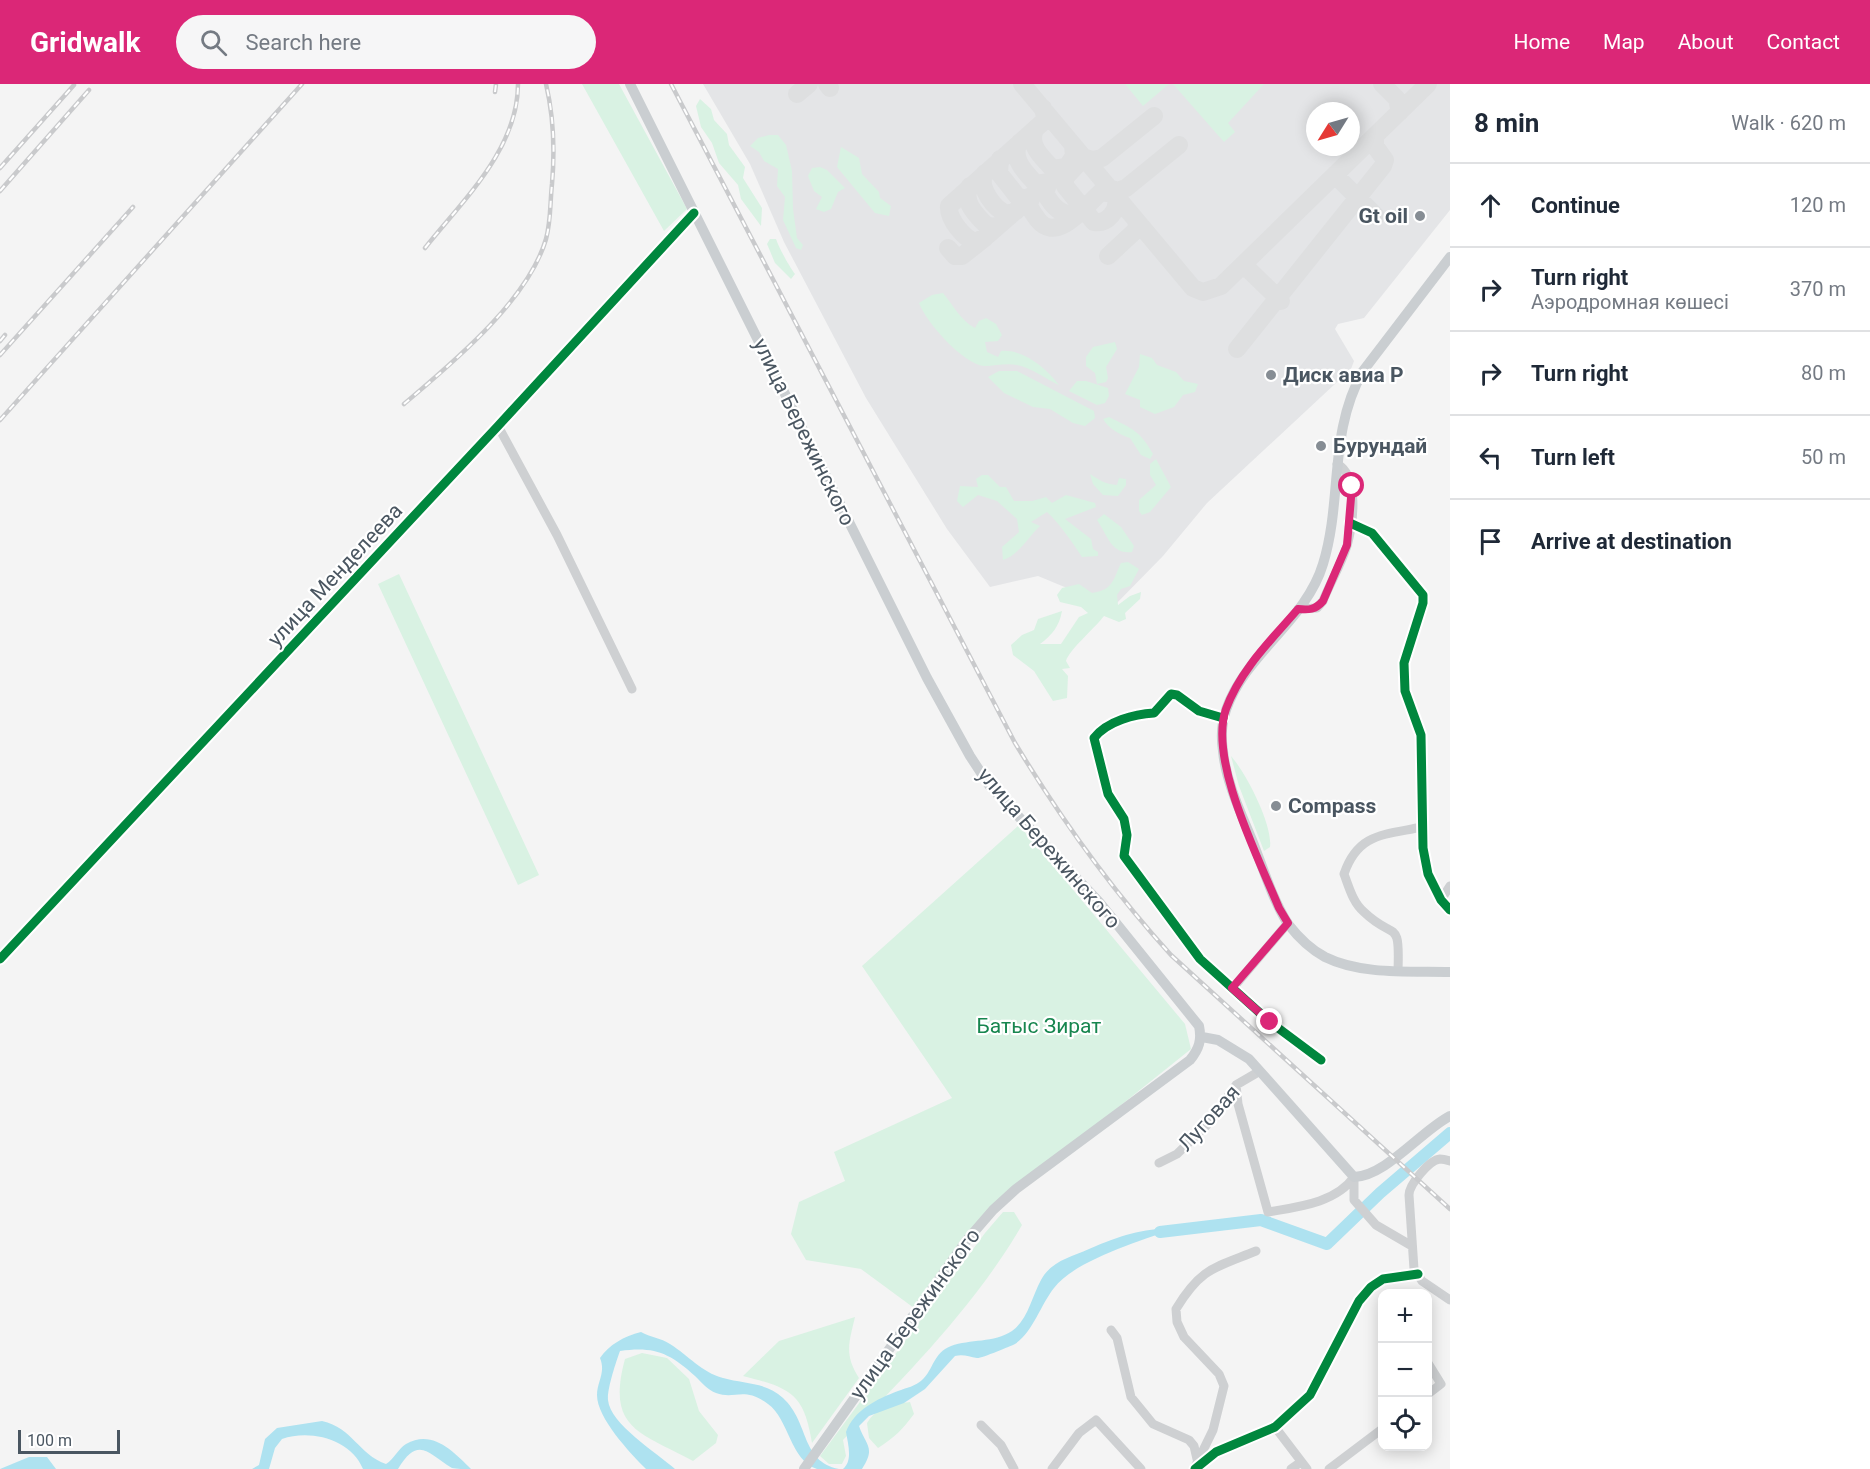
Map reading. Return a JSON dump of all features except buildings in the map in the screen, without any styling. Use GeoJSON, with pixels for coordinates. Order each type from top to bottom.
{"type":"FeatureCollection","features":[{"type":"Feature","properties":{"kind":"main road","name":"улица Бережинского"},"geometry":{"type":"LineString","coordinates":[[630,84],[927,678],[970,756],[989,784],[1099,902],[1199,1026],[1202,1037],[1190,1060],[1016,1189],[993,1210],[967,1240],[804,1469]]}},
{"type":"Feature","properties":{"kind":"main road"},"geometry":{"type":"LineString","coordinates":[[1450,257],[1357,380],[1343,417],[1336,464],[1329,544],[1315,585],[1240,679],[1223,718],[1222,750],[1228,779],[1279,908],[1288,923],[1312,948],[1338,962],[1398,970],[1450,972]]}},
{"type":"Feature","properties":{"kind":"main road"},"geometry":{"type":"LineString","coordinates":[[1202,1037],[1218,1040],[1249,1059],[1354,1178],[1370,1174],[1382,1167],[1421,1134],[1450,1116]]}},
{"type":"Feature","properties":{"kind":"street","name":"улица Менделеева"},"geometry":{"type":"LineString","coordinates":[[0,959],[694,213]]}},
{"type":"Feature","properties":{"kind":"street"},"geometry":{"type":"LineString","coordinates":[[498,426],[557,535],[632,689]]}},
{"type":"Feature","properties":{"kind":"street"},"geometry":{"type":"LineString","coordinates":[[1298,609],[1317,608],[1323,601],[1347,545],[1350,523],[1350,480],[1343,467],[1336,464]]}},
{"type":"Feature","properties":{"kind":"street"},"geometry":{"type":"LineString","coordinates":[[1350,523],[1372,533],[1423,595],[1423,603],[1404,663],[1405,691],[1421,735],[1422,827],[1428,874],[1441,900],[1450,910]]}},
{"type":"Feature","properties":{"kind":"street"},"geometry":{"type":"LineString","coordinates":[[1223,718],[1199,711],[1177,695],[1171,694],[1155,713],[1140,714],[1099,732],[1094,744],[1108,794],[1124,819],[1127,835],[1126,860],[1200,959],[1321,1060]]}},
{"type":"Feature","properties":{"kind":"street"},"geometry":{"type":"LineString","coordinates":[[1398,970],[1399,940],[1395,932],[1363,912],[1344,874],[1351,855],[1372,837],[1422,827]]}},
{"type":"Feature","properties":{"kind":"street"},"geometry":{"type":"LineString","coordinates":[[1441,900],[1450,886]]}},
{"type":"Feature","properties":{"kind":"street"},"geometry":{"type":"LineString","coordinates":[[1232,988],[1288,923]]}},
{"type":"Feature","properties":{"kind":"street","name":"Луговая"},"geometry":{"type":"LineString","coordinates":[[1159,1163],[1177,1154],[1209,1123],[1236,1085],[1260,1071]]}},
{"type":"Feature","properties":{"kind":"street"},"geometry":{"type":"LineString","coordinates":[[1236,1085],[1238,1104],[1268,1212],[1322,1200],[1344,1189],[1354,1178]]}},
{"type":"Feature","properties":{"kind":"street"},"geometry":{"type":"LineString","coordinates":[[1450,1161],[1440,1159],[1431,1163],[1409,1190],[1414,1269],[1422,1281],[1450,1300]]}},
{"type":"Feature","properties":{"kind":"street"},"geometry":{"type":"LineString","coordinates":[[1354,1178],[1354,1200],[1376,1225],[1412,1246]]}},
{"type":"Feature","properties":{"kind":"street"},"geometry":{"type":"LineString","coordinates":[[1195,1466],[1213,1430],[1224,1386],[1219,1374],[1184,1337],[1177,1322],[1176,1309],[1202,1274],[1256,1251]]}},
{"type":"Feature","properties":{"kind":"street"},"geometry":{"type":"LineString","coordinates":[[1195,1466],[1216,1452],[1263,1435],[1275,1427],[1310,1395],[1359,1301],[1371,1287],[1383,1279],[1418,1275]]}},
{"type":"Feature","properties":{"kind":"street"},"geometry":{"type":"LineString","coordinates":[[1111,1330],[1117,1338],[1131,1397],[1153,1424],[1189,1440],[1194,1446],[1195,1466]]}},
{"type":"Feature","properties":{"kind":"street"},"geometry":{"type":"LineString","coordinates":[[1432,1369],[1441,1384],[1432,1392]]}},
{"type":"Feature","properties":{"kind":"street"},"geometry":{"type":"LineString","coordinates":[[1052,1469],[1079,1433],[1096,1420],[1141,1469]]}},
{"type":"Feature","properties":{"kind":"street"},"geometry":{"type":"LineString","coordinates":[[981,1425],[1001,1445],[1014,1469]]}},
{"type":"Feature","properties":{"kind":"street"},"geometry":{"type":"LineString","coordinates":[[1275,1427],[1304,1465],[1291,1469]]}},
{"type":"Feature","properties":{"kind":"street"},"geometry":{"type":"LineString","coordinates":[[1329,1469],[1378,1433]]}},
{"type":"Feature","properties":{"kind":"shaded area"},"geometry":{"type":"Polygon","coordinates":[[[703,84],[1450,84],[1450,210],[1364,318],[1338,324],[1335,329],[1354,361],[1351,369],[1207,503],[1163,556],[1113,607],[1038,576],[990,587],[947,529],[866,398],[784,242],[750,164],[703,84]]]}},
{"type":"Feature","properties":{"kind":"green space"},"geometry":{"type":"Polygon","coordinates":[[[582,84],[619,84],[687,209],[664,231],[582,84]]]}},
{"type":"Feature","properties":{"kind":"green space"},"geometry":{"type":"Polygon","coordinates":[[[1125,84],[1169,84],[1143,106],[1125,84]]]}},
{"type":"Feature","properties":{"kind":"green space"},"geometry":{"type":"Polygon","coordinates":[[[1173,84],[1264,84],[1228,123],[1235,132],[1224,142],[1173,84]]]}},
{"type":"Feature","properties":{"kind":"green space"},"geometry":{"type":"Polygon","coordinates":[[[700,99],[711,109],[714,120],[727,134],[729,145],[745,167],[743,178],[762,208],[761,226],[741,199],[738,185],[719,163],[712,143],[701,127],[696,106],[700,99]]]}},
{"type":"Feature","properties":{"kind":"green space"},"geometry":{"type":"Polygon","coordinates":[[[778,135],[786,145],[792,171],[793,209],[797,238],[803,245],[801,250],[796,248],[783,220],[785,197],[777,186],[778,169],[764,161],[759,152],[750,146],[758,138],[778,135]]]}},
{"type":"Feature","properties":{"kind":"green space"},"geometry":{"type":"Polygon","coordinates":[[[841,147],[859,158],[862,174],[879,192],[880,198],[891,206],[889,216],[875,213],[837,167],[841,147]]]}},
{"type":"Feature","properties":{"kind":"green space"},"geometry":{"type":"Polygon","coordinates":[[[820,167],[827,170],[845,188],[838,192],[831,209],[824,212],[816,209],[822,197],[814,191],[808,176],[812,168],[820,167]]]}},
{"type":"Feature","properties":{"kind":"green space"},"geometry":{"type":"Polygon","coordinates":[[[770,239],[776,239],[795,274],[791,279],[775,263],[767,244],[770,239]]]}},
{"type":"Feature","properties":{"kind":"green space"},"geometry":{"type":"Polygon","coordinates":[[[943,293],[961,317],[975,328],[979,321],[986,318],[996,324],[1002,335],[998,341],[985,342],[987,352],[998,357],[1001,351],[1026,356],[1048,372],[1059,385],[1022,366],[1009,364],[984,366],[966,358],[937,331],[919,303],[932,295],[943,293]]]}},
{"type":"Feature","properties":{"kind":"green space"},"geometry":{"type":"Polygon","coordinates":[[[1115,342],[1117,349],[1106,367],[1108,378],[1106,382],[1097,384],[1095,373],[1086,366],[1086,357],[1093,347],[1115,342]]]}},
{"type":"Feature","properties":{"kind":"green space"},"geometry":{"type":"Polygon","coordinates":[[[1140,354],[1152,358],[1157,365],[1176,372],[1184,381],[1198,384],[1195,392],[1183,395],[1174,407],[1155,414],[1140,407],[1140,400],[1125,394],[1139,367],[1140,354]]]}},
{"type":"Feature","properties":{"kind":"green space"},"geometry":{"type":"Polygon","coordinates":[[[999,371],[1017,371],[1094,411],[1095,418],[1085,426],[1073,423],[1050,409],[1033,407],[1004,393],[988,377],[999,371]]]}},
{"type":"Feature","properties":{"kind":"green space"},"geometry":{"type":"Polygon","coordinates":[[[1077,381],[1086,381],[1108,388],[1109,396],[1105,403],[1097,405],[1069,391],[1077,381]]]}},
{"type":"Feature","properties":{"kind":"green space"},"geometry":{"type":"Polygon","coordinates":[[[1109,417],[1140,435],[1153,454],[1150,459],[1141,455],[1130,438],[1118,433],[1103,419],[1109,417]]]}},
{"type":"Feature","properties":{"kind":"green space"},"geometry":{"type":"Polygon","coordinates":[[[1156,459],[1171,487],[1150,512],[1142,515],[1139,511],[1139,500],[1156,485],[1150,475],[1150,464],[1156,459]]]}},
{"type":"Feature","properties":{"kind":"green space"},"geometry":{"type":"Polygon","coordinates":[[[1090,474],[1102,481],[1117,485],[1119,478],[1126,479],[1126,485],[1118,496],[1103,495],[1093,484],[1090,474]]]}},
{"type":"Feature","properties":{"kind":"green space"},"geometry":{"type":"Polygon","coordinates":[[[982,475],[988,475],[1000,487],[1006,487],[1014,501],[1032,501],[1046,497],[1052,503],[1066,495],[1095,503],[1096,507],[1065,519],[1091,539],[1093,549],[1098,552],[1098,556],[1082,557],[1047,512],[1031,522],[1040,526],[1019,550],[1003,560],[1002,547],[1019,532],[1017,519],[997,501],[978,495],[963,507],[957,501],[960,486],[978,487],[976,479],[982,475]]]}},
{"type":"Feature","properties":{"kind":"green space"},"geometry":{"type":"Polygon","coordinates":[[[1104,514],[1121,527],[1134,546],[1132,552],[1119,550],[1110,542],[1097,520],[1104,514]]]}},
{"type":"Feature","properties":{"kind":"green space"},"geometry":{"type":"Polygon","coordinates":[[[1128,562],[1139,569],[1130,586],[1121,589],[1117,595],[1118,605],[1130,596],[1141,592],[1140,599],[1125,613],[1126,619],[1119,622],[1104,616],[1077,645],[1066,661],[1070,668],[1062,669],[1068,676],[1067,698],[1053,701],[1034,671],[1013,655],[1011,645],[1022,635],[1034,630],[1038,619],[1062,611],[1054,630],[1040,644],[1061,644],[1079,617],[1088,613],[1081,607],[1060,602],[1057,595],[1062,588],[1079,584],[1092,593],[1099,592],[1108,587],[1121,563],[1128,562]]]}},
{"type":"Feature","properties":{"kind":"green space"},"geometry":{"type":"Polygon","coordinates":[[[399,574],[539,875],[518,885],[378,584],[399,574]]]}},
{"type":"Feature","properties":{"kind":"green space"},"geometry":{"type":"Polygon","coordinates":[[[1231,756],[1251,786],[1263,813],[1270,837],[1270,847],[1264,851],[1239,786],[1231,756]]]}},
{"type":"Feature","properties":{"kind":"green space","name":"Батыс Зират"},"geometry":{"type":"Polygon","coordinates":[[[1019,825],[1185,1024],[1191,1049],[980,1218],[914,1308],[861,1269],[806,1260],[791,1234],[799,1202],[845,1181],[834,1152],[952,1098],[862,966],[1019,825]]]}},
{"type":"Feature","properties":{"kind":"green space"},"geometry":{"type":"Polygon","coordinates":[[[1003,1212],[1014,1212],[1022,1225],[1004,1254],[939,1338],[843,1440],[846,1456],[842,1464],[829,1464],[820,1456],[985,1233],[1003,1212]]]}},
{"type":"Feature","properties":{"kind":"green space"},"geometry":{"type":"Polygon","coordinates":[[[855,1317],[849,1348],[851,1362],[859,1378],[812,1443],[804,1413],[792,1395],[772,1384],[743,1376],[779,1341],[855,1317]]]}},
{"type":"Feature","properties":{"kind":"green space"},"geometry":{"type":"Polygon","coordinates":[[[642,1353],[667,1358],[689,1379],[699,1411],[718,1435],[716,1443],[693,1461],[643,1434],[624,1414],[620,1400],[620,1382],[625,1359],[642,1353]]]}},
{"type":"Feature","properties":{"kind":"green space"},"geometry":{"type":"Polygon","coordinates":[[[910,1402],[914,1414],[898,1433],[878,1448],[869,1438],[867,1423],[875,1413],[886,1407],[910,1402]]]}},
{"type":"Feature","properties":{"kind":"water"},"geometry":{"type":"Polygon","coordinates":[[[1176,1228],[1110,1252],[1077,1268],[1054,1288],[1032,1325],[1015,1344],[979,1358],[955,1356],[925,1389],[904,1403],[869,1416],[859,1426],[869,1451],[866,1462],[862,1469],[843,1469],[849,1457],[846,1432],[860,1411],[882,1398],[920,1382],[945,1349],[958,1344],[998,1337],[1012,1331],[1022,1321],[1038,1286],[1050,1268],[1069,1257],[1121,1236],[1141,1231],[1176,1228]]]}},
{"type":"Feature","properties":{"kind":"water"},"geometry":{"type":"Polygon","coordinates":[[[641,1332],[667,1342],[715,1375],[762,1386],[776,1393],[792,1408],[811,1450],[827,1465],[839,1469],[817,1469],[808,1464],[795,1448],[781,1419],[768,1404],[760,1399],[746,1394],[723,1395],[713,1392],[678,1362],[661,1353],[643,1350],[620,1351],[609,1389],[608,1400],[611,1409],[625,1428],[675,1469],[646,1469],[623,1445],[608,1424],[598,1404],[597,1395],[602,1373],[600,1358],[618,1342],[641,1332]]]}},
{"type":"Feature","properties":{"kind":"water"},"geometry":{"type":"Polygon","coordinates":[[[322,1421],[341,1429],[376,1460],[386,1464],[406,1444],[425,1439],[442,1444],[471,1469],[452,1468],[430,1453],[418,1450],[405,1458],[398,1469],[363,1469],[349,1450],[339,1444],[317,1436],[305,1435],[282,1439],[275,1448],[269,1469],[252,1469],[259,1465],[265,1439],[277,1428],[322,1421]]]}},
{"type":"Feature","properties":{"kind":"water"},"geometry":{"type":"Polygon","coordinates":[[[29,1457],[47,1457],[56,1469],[0,1469],[29,1457]]]}},
{"type":"Feature","properties":{"kind":"waterway"},"geometry":{"type":"LineString","coordinates":[[1160,1232],[1261,1220],[1327,1244],[1380,1193],[1450,1133]]}},
{"type":"Feature","properties":{"kind":"taxiway"},"geometry":{"type":"LineString","coordinates":[[797,94],[809,84]]}},
{"type":"Feature","properties":{"kind":"taxiway"},"geometry":{"type":"LineString","coordinates":[[827,84],[830,88]]}},
{"type":"Feature","properties":{"kind":"taxiway"},"geometry":{"type":"LineString","coordinates":[[1022,84],[1193,288],[1203,292],[1221,286],[1428,84]]}},
{"type":"Feature","properties":{"kind":"taxiway"},"geometry":{"type":"LineString","coordinates":[[1382,84],[1397,99],[1400,112]]}},
{"type":"Feature","properties":{"kind":"taxiway"},"geometry":{"type":"LineString","coordinates":[[1043,108],[1045,117],[1043,122],[949,206],[951,217],[958,228],[976,242],[988,235],[1068,165],[1074,156],[1073,145]]}},
{"type":"Feature","properties":{"kind":"taxiway"},"geometry":{"type":"LineString","coordinates":[[1083,157],[1093,160],[1102,158],[1154,116]]}},
{"type":"Feature","properties":{"kind":"taxiway"},"geometry":{"type":"LineString","coordinates":[[1036,128],[1033,139],[1040,155],[1053,169],[1066,167]]}},
{"type":"Feature","properties":{"kind":"taxiway"},"geometry":{"type":"LineString","coordinates":[[1237,349],[1383,166],[1385,160],[1375,146],[1375,136]]}},
{"type":"Feature","properties":{"kind":"taxiway"},"geometry":{"type":"LineString","coordinates":[[1020,142],[1016,153],[1024,170],[1036,184],[1049,182]]}},
{"type":"Feature","properties":{"kind":"taxiway"},"geometry":{"type":"LineString","coordinates":[[1109,188],[1117,191],[1126,188],[1179,145]]}},
{"type":"Feature","properties":{"kind":"taxiway"},"geometry":{"type":"LineString","coordinates":[[1000,159],[999,173],[1017,196],[1024,199],[1032,196]]}},
{"type":"Feature","properties":{"kind":"taxiway"},"geometry":{"type":"LineString","coordinates":[[1077,165],[1065,178],[1065,186],[1094,222],[1104,221],[1111,215],[1116,207],[1116,197]]}},
{"type":"Feature","properties":{"kind":"taxiway"},"geometry":{"type":"LineString","coordinates":[[985,173],[983,184],[992,203],[1008,214],[1016,211]]}},
{"type":"Feature","properties":{"kind":"taxiway"},"geometry":{"type":"LineString","coordinates":[[1335,175],[1376,216]]}},
{"type":"Feature","properties":{"kind":"taxiway"},"geometry":{"type":"LineString","coordinates":[[1049,182],[1045,193],[1054,206],[1067,214],[1078,213]]}},
{"type":"Feature","properties":{"kind":"taxiway"},"geometry":{"type":"LineString","coordinates":[[970,186],[967,197],[975,213],[988,227],[998,226]]}},
{"type":"Feature","properties":{"kind":"taxiway"},"geometry":{"type":"LineString","coordinates":[[1032,196],[1029,204],[1032,212],[1046,226],[1054,228],[1071,220],[1101,192],[1114,194]]}},
{"type":"Feature","properties":{"kind":"taxiway"},"geometry":{"type":"LineString","coordinates":[[1108,256],[1136,230],[1137,223]]}},
{"type":"Feature","properties":{"kind":"taxiway"},"geometry":{"type":"LineString","coordinates":[[948,248],[955,256],[962,256],[986,237]]}},
{"type":"Feature","properties":{"kind":"taxiway"},"geometry":{"type":"LineString","coordinates":[[1240,268],[1248,269],[1281,301]]}},
{"type":"Feature","properties":{"kind":"railway"},"geometry":{"type":"LineString","coordinates":[[0,420],[302,84]]}},
{"type":"Feature","properties":{"kind":"railway"},"geometry":{"type":"LineString","coordinates":[[495,92],[496,84]]}},
{"type":"Feature","properties":{"kind":"railway"},"geometry":{"type":"LineString","coordinates":[[425,248],[471,192],[499,152],[516,108],[518,84]]}},
{"type":"Feature","properties":{"kind":"railway"},"geometry":{"type":"LineString","coordinates":[[404,404],[444,370],[506,308],[537,262],[548,232],[553,171],[552,121],[546,84]]}},
{"type":"Feature","properties":{"kind":"railway"},"geometry":{"type":"LineString","coordinates":[[671,84],[1015,743],[1050,799],[1107,879],[1171,955],[1450,1209]]}},
{"type":"Feature","properties":{"kind":"railway"},"geometry":{"type":"LineString","coordinates":[[0,168],[74,85]]}},
{"type":"Feature","properties":{"kind":"railway"},"geometry":{"type":"LineString","coordinates":[[0,191],[89,90]]}},
{"type":"Feature","properties":{"kind":"railway"},"geometry":{"type":"LineString","coordinates":[[0,355],[133,207]]}},
{"type":"Feature","properties":{"kind":"railway"},"geometry":{"type":"LineString","coordinates":[[0,341],[5,335]]}},
{"type":"Feature","properties":{"kind":"cycle path"},"geometry":{"type":"LineString","coordinates":[[0,959],[694,213]]}},
{"type":"Feature","properties":{"kind":"cycle path"},"geometry":{"type":"LineString","coordinates":[[1350,523],[1372,533],[1423,595],[1423,603],[1404,663],[1405,691],[1421,735],[1423,848],[1428,874],[1441,900],[1450,910]]}},
{"type":"Feature","properties":{"kind":"cycle path"},"geometry":{"type":"LineString","coordinates":[[1223,718],[1199,711],[1177,695],[1171,694],[1154,713],[1138,715],[1114,723],[1094,738],[1108,794],[1124,819],[1127,835],[1124,856],[1200,959],[1270,1022],[1321,1060]]}},
{"type":"Feature","properties":{"kind":"cycle path"},"geometry":{"type":"LineString","coordinates":[[1195,1469],[1216,1452],[1275,1427],[1310,1395],[1359,1301],[1371,1287],[1383,1279],[1418,1274]]}},
{"type":"Feature","properties":{"kind":"place","name":"Gt oil"},"geometry":{"type":"Point","coordinates":[1420,216]}},
{"type":"Feature","properties":{"kind":"place","name":"Диск авиа Р"},"geometry":{"type":"Point","coordinates":[1271,375]}},
{"type":"Feature","properties":{"kind":"place","name":"Бурундай"},"geometry":{"type":"Point","coordinates":[1321,446]}},
{"type":"Feature","properties":{"kind":"place","name":"Compass"},"geometry":{"type":"Point","coordinates":[1276,806]}},
{"type":"Feature","properties":{"kind":"route"},"geometry":{"type":"LineString","coordinates":[[1270,1022],[1232,988],[1288,923],[1279,908],[1228,779],[1222,750],[1223,718],[1240,679],[1298,609],[1317,608],[1323,601],[1347,545],[1352,486]]}}]}
